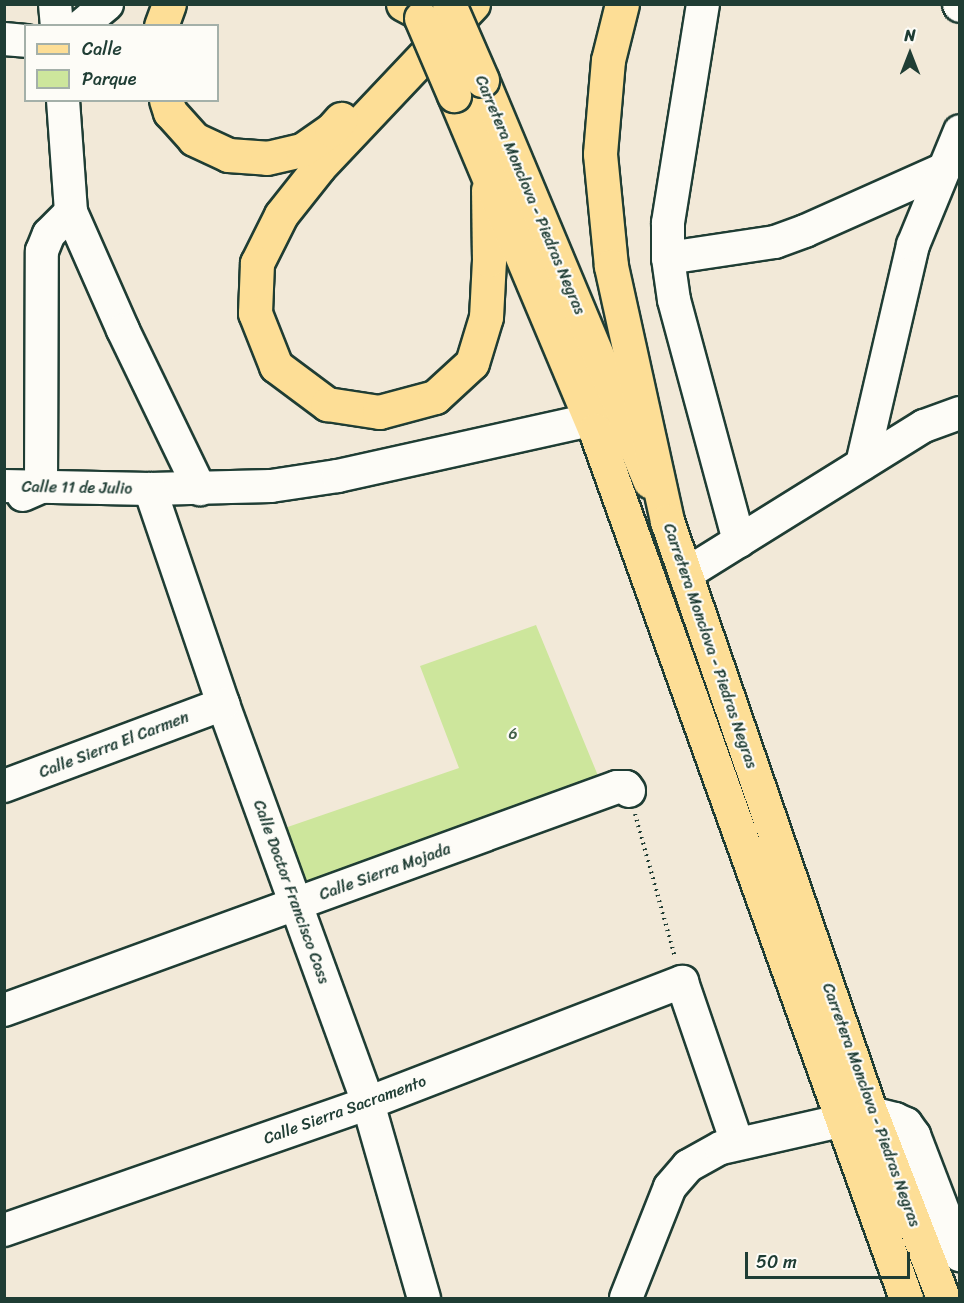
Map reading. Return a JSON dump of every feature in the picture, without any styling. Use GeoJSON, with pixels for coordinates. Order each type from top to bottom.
{"type":"FeatureCollection","features":[{"type":"Feature","properties":{"kind":"main road"},"geometry":{"type":"LineString","coordinates":[[162,24],[169,4]]}},
{"type":"Feature","properties":{"kind":"main road"},"geometry":{"type":"LineString","coordinates":[[473,4],[320,167],[281,215],[257,263],[255,312],[276,366],[327,404],[379,412],[435,397],[465,370],[472,363],[486,317],[489,260],[488,170]]}},
{"type":"Feature","properties":{"kind":"main road"},"geometry":{"type":"LineString","coordinates":[[622,4],[608,60],[600,154],[612,266],[666,521]]}},
{"type":"Feature","properties":{"kind":"main road"},"geometry":{"type":"LineString","coordinates":[[167,102],[170,112],[194,139],[228,154],[267,158],[302,150],[331,130],[421,9]]}},
{"type":"Feature","properties":{"kind":"main road","name":"Carretera Monclova - Piedras Negras"},"geometry":{"type":"LineString","coordinates":[[421,9],[468,87],[666,521],[686,574],[857,1117],[859,1165],[906,1299]]}},
{"type":"Feature","properties":{"kind":"main road","name":"Carretera Monclova - Piedras Negras"},"geometry":{"type":"LineString","coordinates":[[468,87],[488,170],[591,420],[857,1117],[943,1299]]}},
{"type":"Feature","properties":{"kind":"street"},"geometry":{"type":"LineString","coordinates":[[55,4],[57,24]]}},
{"type":"Feature","properties":{"kind":"street"},"geometry":{"type":"LineString","coordinates":[[83,24],[107,4]]}},
{"type":"Feature","properties":{"kind":"street"},"geometry":{"type":"LineString","coordinates":[[703,4],[668,223],[668,258],[674,300],[739,540]]}},
{"type":"Feature","properties":{"kind":"street"},"geometry":{"type":"LineString","coordinates":[[4,39],[24,40]]}},
{"type":"Feature","properties":{"kind":"street"},"geometry":{"type":"LineString","coordinates":[[63,102],[71,212],[140,367],[200,489]]}},
{"type":"Feature","properties":{"kind":"street"},"geometry":{"type":"LineString","coordinates":[[862,464],[913,245],[960,131]]}},
{"type":"Feature","properties":{"kind":"street"},"geometry":{"type":"LineString","coordinates":[[668,258],[775,242],[944,169]]}},
{"type":"Feature","properties":{"kind":"street"},"geometry":{"type":"LineString","coordinates":[[4,504],[41,487],[42,251],[49,234],[71,212]]}},
{"type":"Feature","properties":{"kind":"street"},"geometry":{"type":"LineString","coordinates":[[686,574],[924,426],[960,413]]}},
{"type":"Feature","properties":{"kind":"street","name":"Calle 11 de Julio"},"geometry":{"type":"LineString","coordinates":[[4,486],[200,489],[271,486],[338,476],[591,420]]}},
{"type":"Feature","properties":{"kind":"street","name":"Calle Doctor Francisco Coss"},"geometry":{"type":"LineString","coordinates":[[150,489],[223,704],[368,1103],[424,1299]]}},
{"type":"Feature","properties":{"kind":"street","name":"Calle Sierra El Carmen"},"geometry":{"type":"LineString","coordinates":[[4,786],[223,704]]}},
{"type":"Feature","properties":{"kind":"street","name":"Calle Sierra Mojada"},"geometry":{"type":"LineString","coordinates":[[4,1010],[617,787],[626,787],[629,790]]}},
{"type":"Feature","properties":{"kind":"street"},"geometry":{"type":"LineString","coordinates":[[682,982],[738,1143]]}},
{"type":"Feature","properties":{"kind":"street","name":"Calle Sierra Sacramento"},"geometry":{"type":"LineString","coordinates":[[4,1230],[368,1103],[682,982]]}},
{"type":"Feature","properties":{"kind":"street"},"geometry":{"type":"LineString","coordinates":[[626,1299],[675,1179],[702,1156],[738,1143],[857,1117],[895,1119],[906,1124],[914,1135],[960,1255]]}},
{"type":"Feature","properties":{"kind":"street"},"geometry":{"type":"LineString","coordinates":[[859,1165],[890,1298]]}},
{"type":"Feature","properties":{"kind":"path"},"geometry":{"type":"LineString","coordinates":[[629,790],[682,982]]}},
{"type":"Feature","properties":{"kind":"green space","name":"6"},"geometry":{"type":"Polygon","coordinates":[[[536,625],[601,783],[301,887],[276,831],[459,768],[420,666],[536,625]]]}}]}
